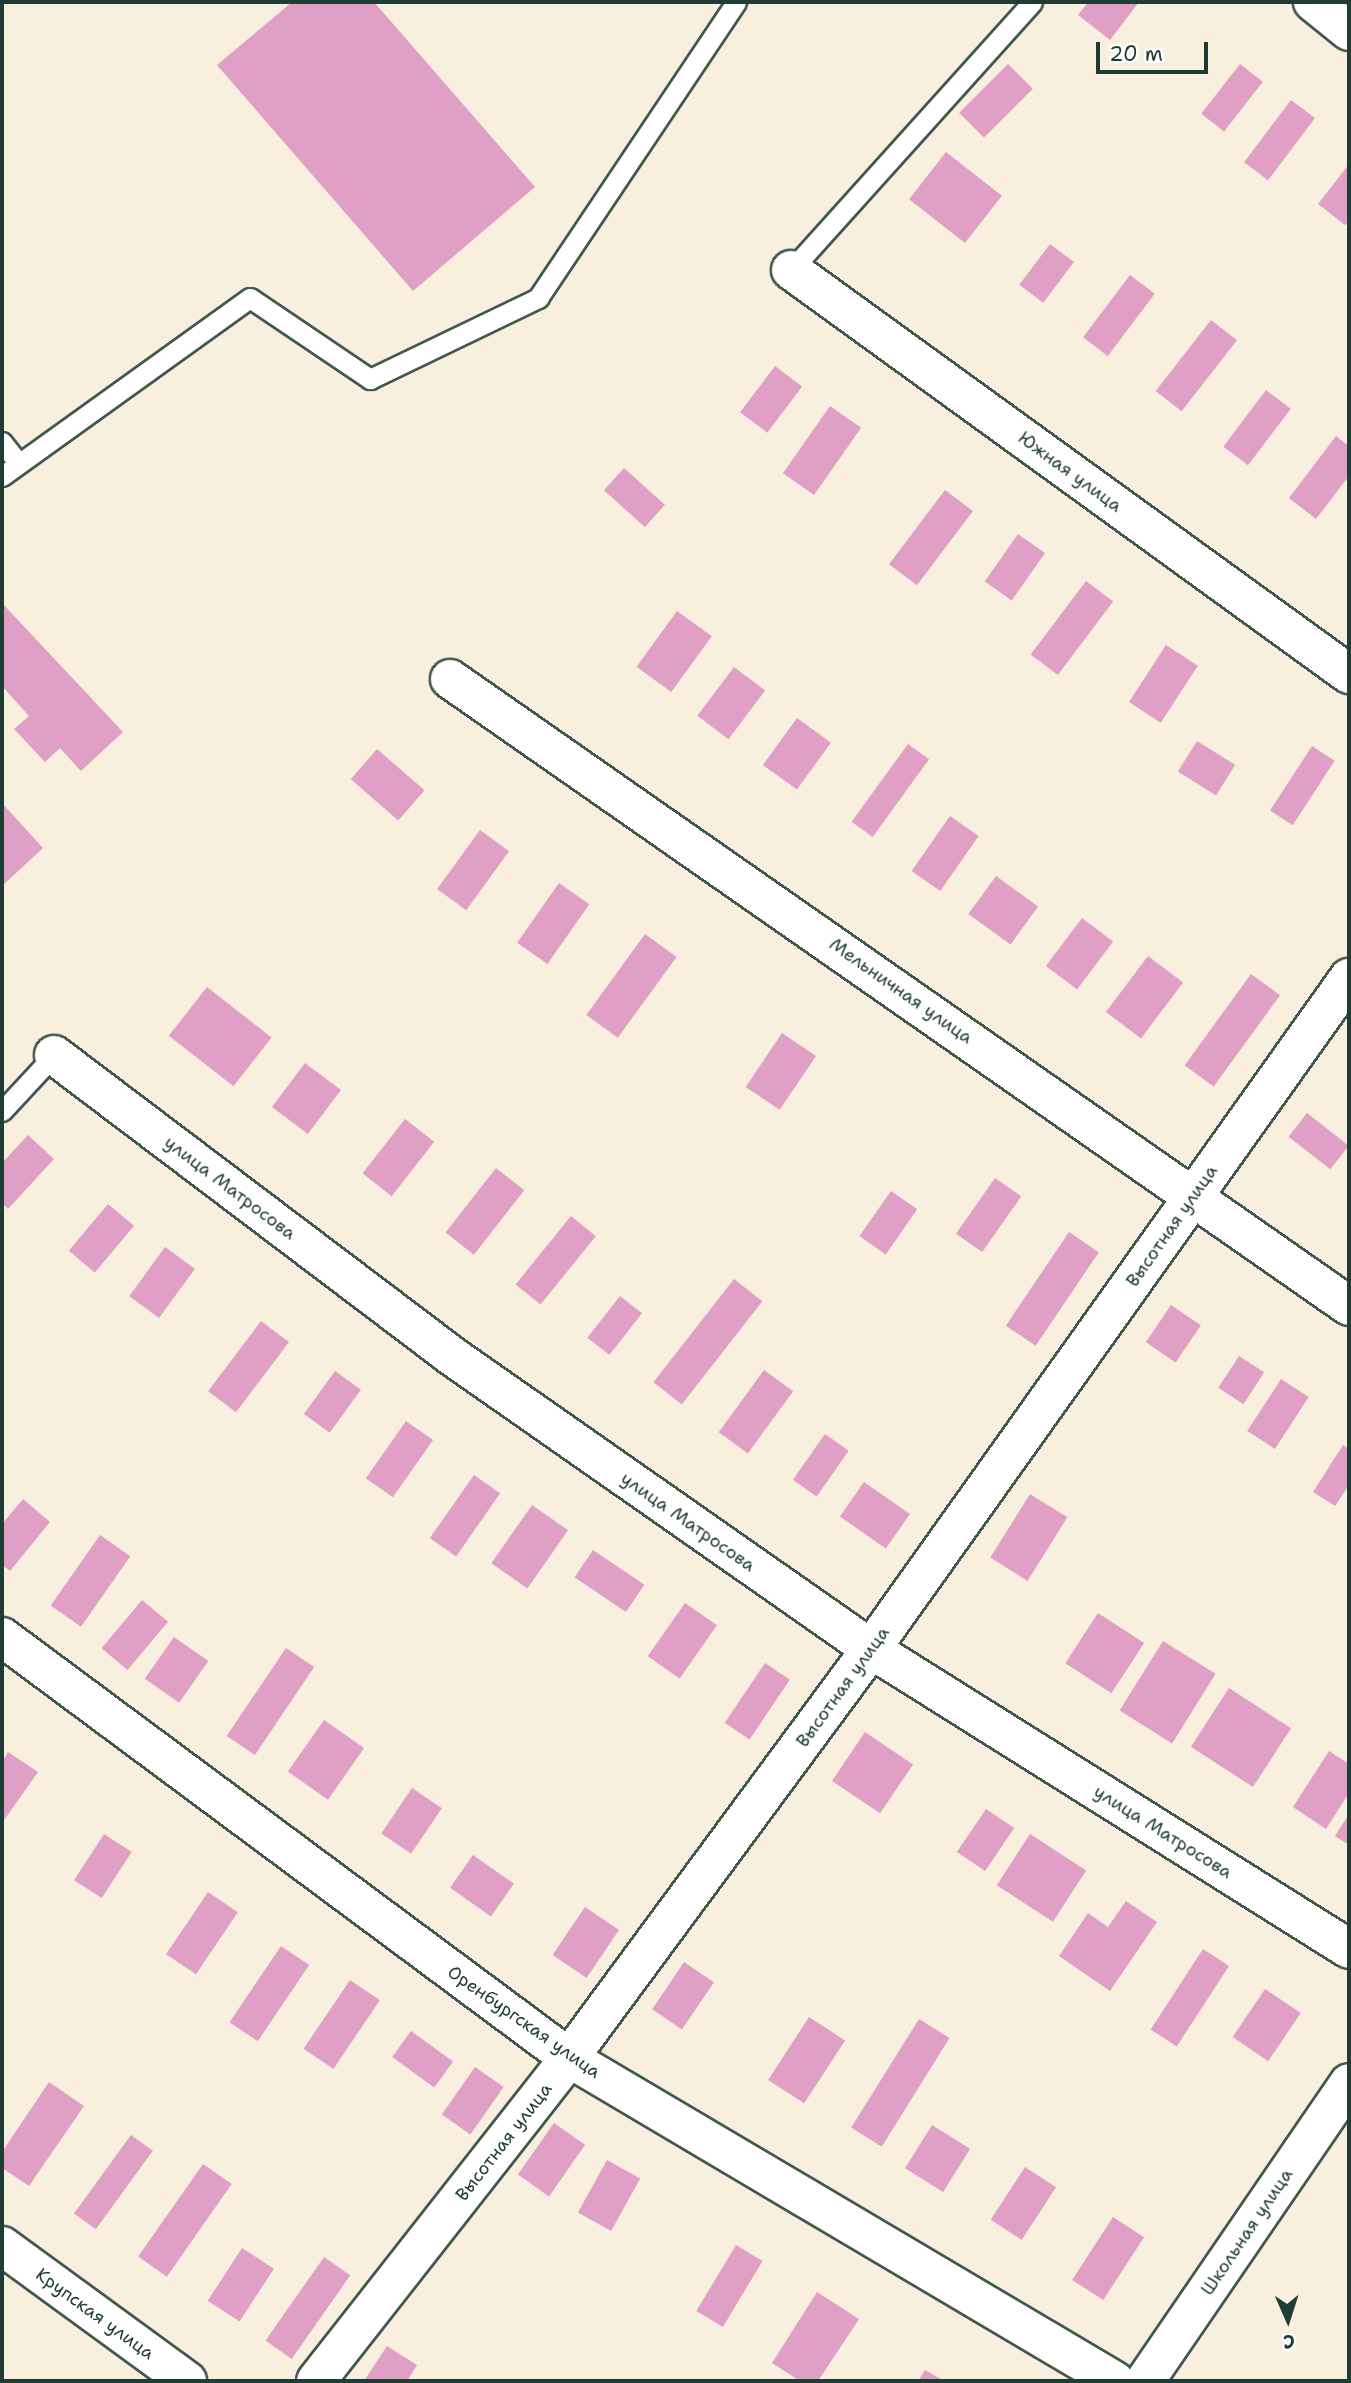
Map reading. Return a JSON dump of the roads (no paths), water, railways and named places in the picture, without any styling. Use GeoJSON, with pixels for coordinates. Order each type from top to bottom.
{"type":"FeatureCollection","features":[{"type":"Feature","properties":{"kind":"street"},"geometry":{"type":"LineString","coordinates":[[1312,2],[1349,31]]}},
{"type":"Feature","properties":{"kind":"street","name":"Южная улица"},"geometry":{"type":"LineString","coordinates":[[791,270],[1349,674]]}},
{"type":"Feature","properties":{"kind":"street","name":"Мельничная улица"},"geometry":{"type":"LineString","coordinates":[[450,679],[1195,1194],[1349,1306]]}},
{"type":"Feature","properties":{"kind":"street","name":"Высотная улица"},"geometry":{"type":"LineString","coordinates":[[316,2381],[569,2058],[871,1649],[1349,978]]}},
{"type":"Feature","properties":{"kind":"street","name":"улица Матросова"},"geometry":{"type":"LineString","coordinates":[[54,1055],[449,1354],[871,1649],[1349,1949]]}},
{"type":"Feature","properties":{"kind":"street","name":"Оренбургская улица"},"geometry":{"type":"LineString","coordinates":[[2,1637],[569,2058],[1115,2381]]}},
{"type":"Feature","properties":{"kind":"street","name":"Школьная улица"},"geometry":{"type":"LineString","coordinates":[[1145,2381],[1349,2083]]}},
{"type":"Feature","properties":{"kind":"street","name":"Крупская улица"},"geometry":{"type":"LineString","coordinates":[[2,2246],[187,2381]]}},
{"type":"Feature","properties":{"kind":"lane"},"geometry":{"type":"LineString","coordinates":[[2,476],[17,461],[250,299],[370,379],[538,298],[736,2]]}},
{"type":"Feature","properties":{"kind":"lane"},"geometry":{"type":"LineString","coordinates":[[791,270],[1032,2]]}},
{"type":"Feature","properties":{"kind":"lane"},"geometry":{"type":"LineString","coordinates":[[2,442],[17,461]]}},
{"type":"Feature","properties":{"kind":"lane"},"geometry":{"type":"LineString","coordinates":[[2,1111],[54,1055]]}}]}
